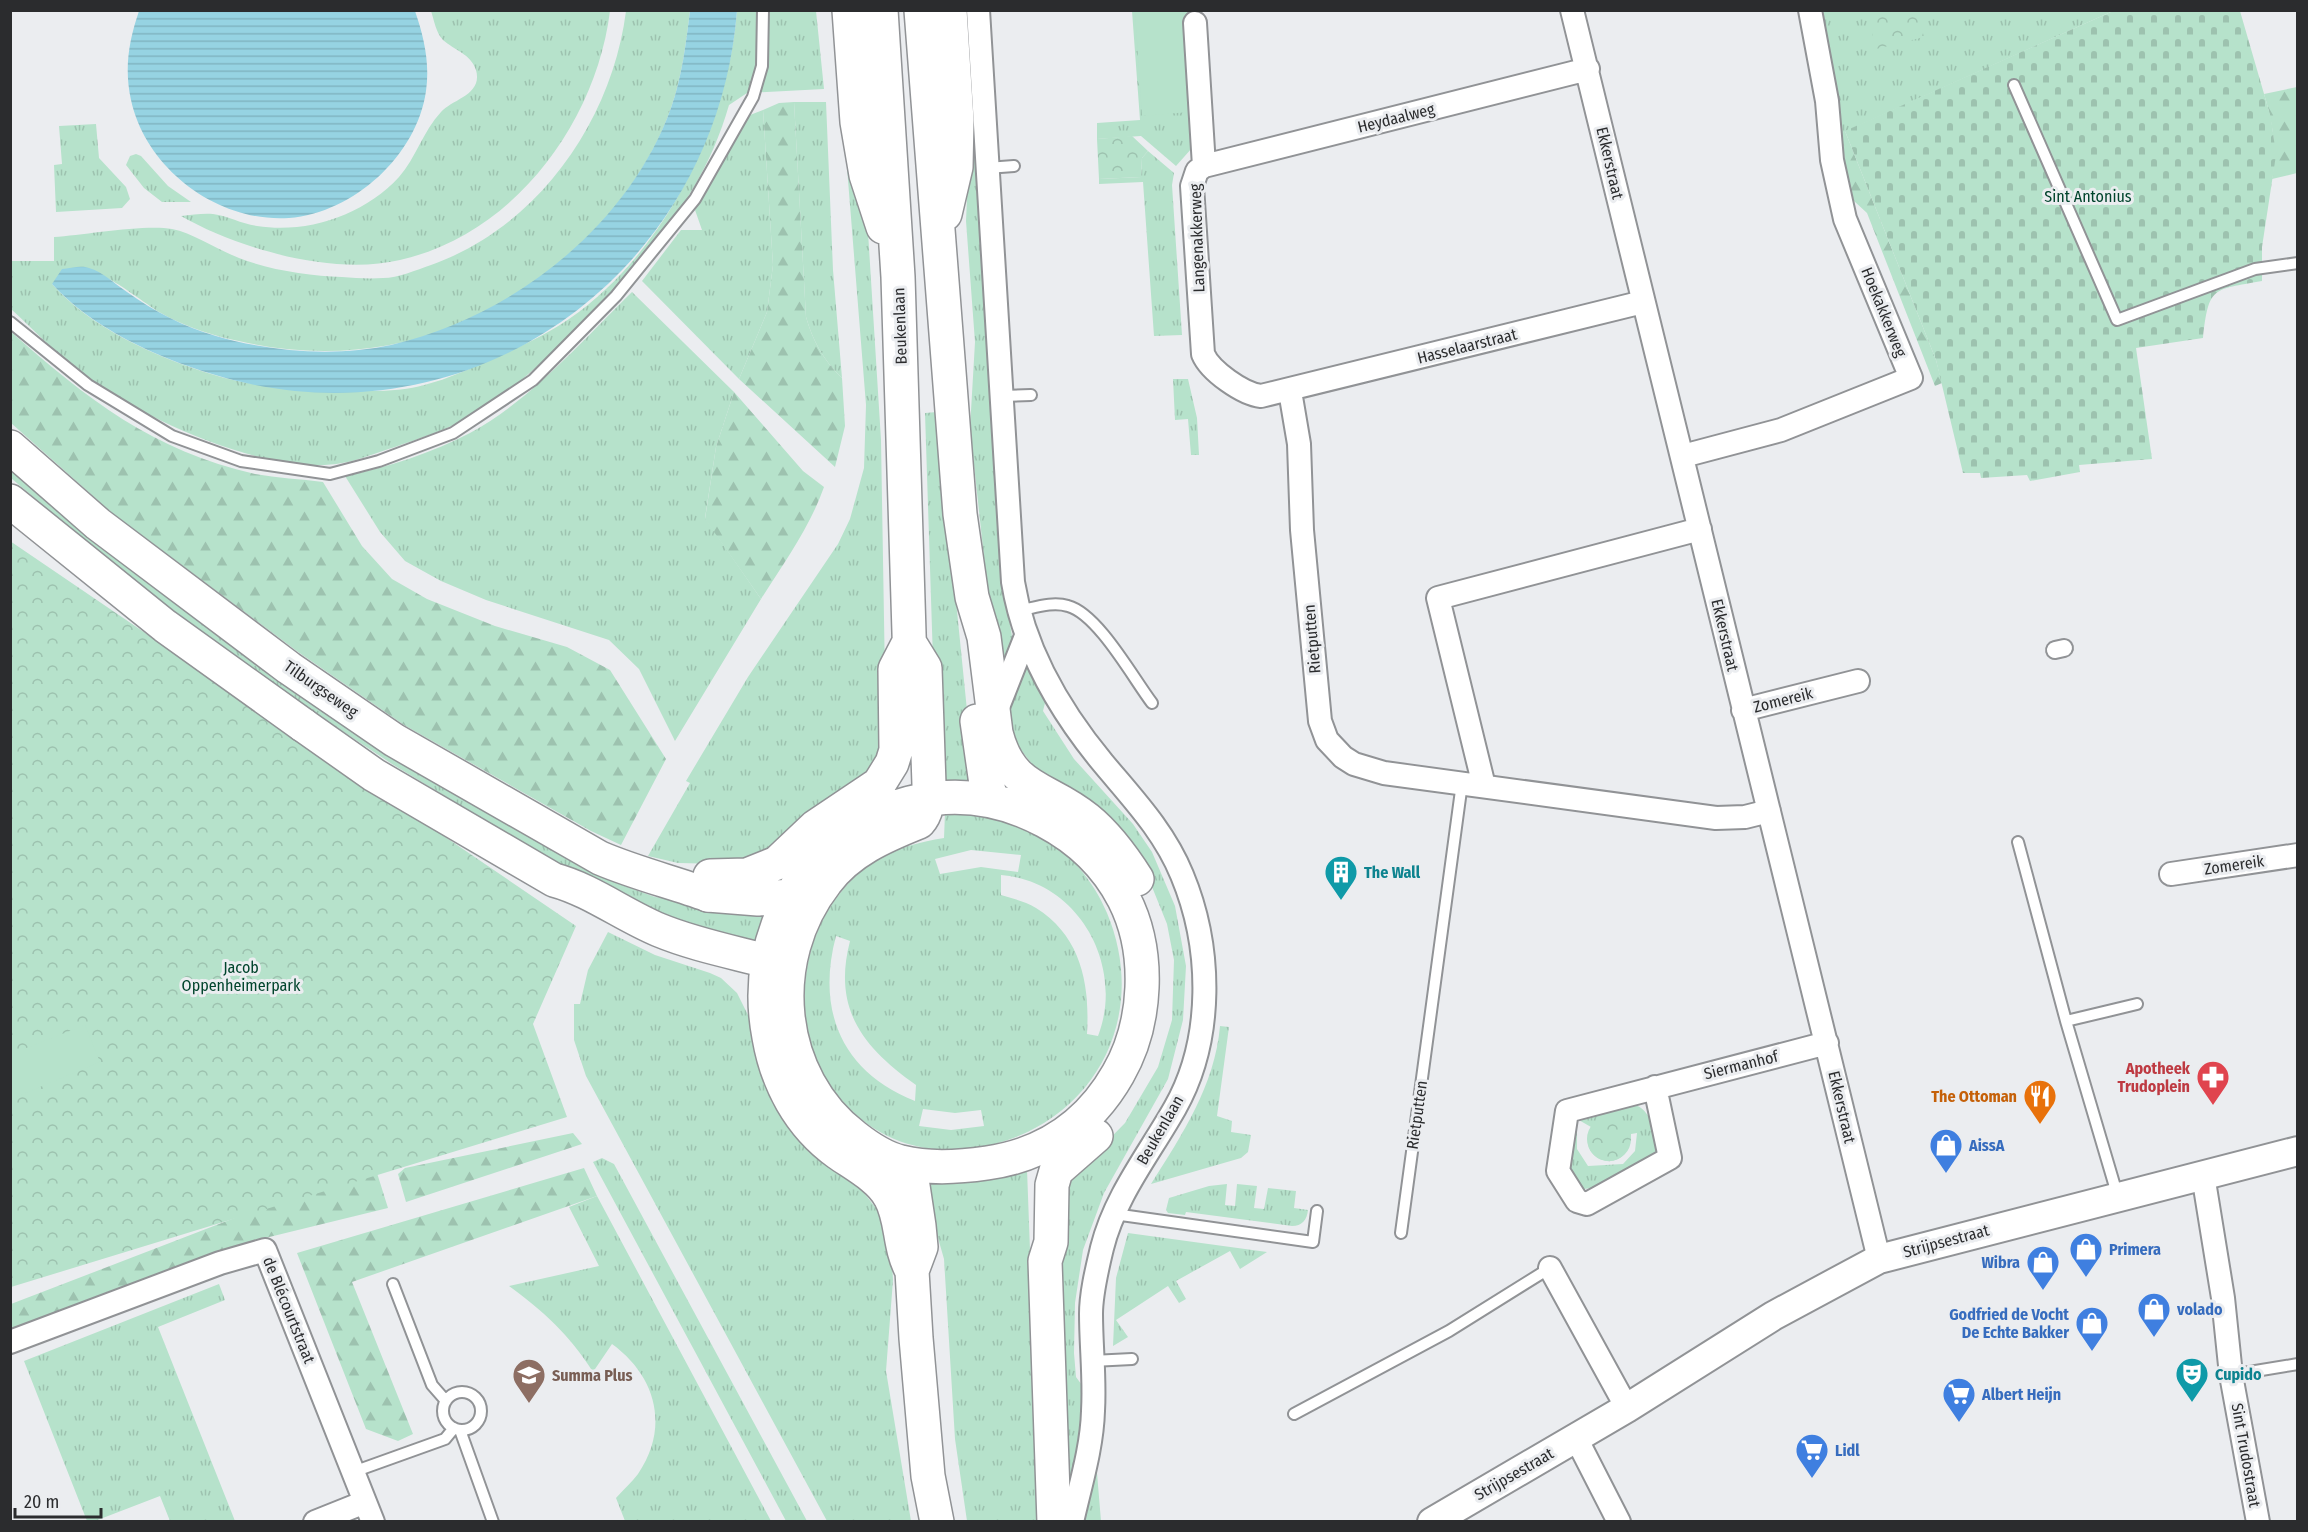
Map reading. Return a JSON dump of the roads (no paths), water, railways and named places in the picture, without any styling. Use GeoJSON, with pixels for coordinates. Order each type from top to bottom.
{"type":"FeatureCollection","features":[{"type":"Feature","properties":{"kind":"main road"},"geometry":{"type":"LineString","coordinates":[[849,10],[857,122],[866,175],[898,277]]}},
{"type":"Feature","properties":{"kind":"main road","name":"Beukenlaan"},"geometry":{"type":"LineString","coordinates":[[773,971],[825,882],[861,849],[919,822],[924,816],[917,801],[913,773],[898,277],[881,10]]}},
{"type":"Feature","properties":{"kind":"main road"},"geometry":{"type":"LineString","coordinates":[[921,10],[960,514],[972,597],[984,637],[993,719],[1000,748],[1014,772],[1024,782],[1063,802],[1087,818],[1106,836],[1124,859],[1150,906],[1158,933],[1162,962],[1162,995],[1150,1056],[1129,1096],[1111,1121],[1056,1171],[1052,1185],[1051,1242],[1045,1261],[1054,1521]]}},
{"type":"Feature","properties":{"kind":"main road"},"geometry":{"type":"LineString","coordinates":[[938,248],[956,167],[957,120],[950,10]]}},
{"type":"Feature","properties":{"kind":"main road","name":"Tilburgseweg"},"geometry":{"type":"LineString","coordinates":[[10,447],[98,525],[289,668],[394,740],[600,858],[630,871],[709,886],[758,899],[789,896]]}},
{"type":"Feature","properties":{"kind":"main road"},"geometry":{"type":"LineString","coordinates":[[10,501],[165,626],[374,775],[554,880],[575,885],[630,917],[681,939],[773,971]]}},
{"type":"Feature","properties":{"kind":"main road"},"geometry":{"type":"LineString","coordinates":[[972,597],[969,639],[974,701],[983,766],[992,801]]}},
{"type":"Feature","properties":{"kind":"main road","name":"Beukenlaan"},"geometry":{"type":"LineString","coordinates":[[759,873],[777,863],[834,812],[879,784],[892,763],[897,733],[895,669],[909,642]]}},
{"type":"Feature","properties":{"kind":"main road"},"geometry":{"type":"LineString","coordinates":[[917,801],[992,801],[1044,821],[1072,837],[1087,850],[1114,882],[1133,919],[1138,942],[1142,994],[1138,1023],[1131,1048],[1118,1074],[1093,1110],[1067,1134],[1035,1152],[1003,1161],[892,1175],[814,1132],[787,1094],[776,1069],[769,1040],[778,921],[789,896],[802,877],[836,841],[858,824],[917,801]]}},
{"type":"Feature","properties":{"kind":"main road","name":"Tilburgseweg"},"geometry":{"type":"LineString","coordinates":[[709,886],[733,877],[759,873]]}},
{"type":"Feature","properties":{"kind":"main road"},"geometry":{"type":"LineString","coordinates":[[1035,1152],[1037,1244],[1045,1261]]}},
{"type":"Feature","properties":{"kind":"main road"},"geometry":{"type":"LineString","coordinates":[[892,1175],[902,1253],[912,1271],[927,1464],[937,1521]]}},
{"type":"Feature","properties":{"kind":"street","name":"Beukenlaan"},"geometry":{"type":"LineString","coordinates":[[978,10],[1013,582],[1018,610],[1026,636],[1047,680],[1075,728],[1136,799],[1171,850],[1183,876],[1199,934],[1204,999],[1193,1065],[1177,1105],[1132,1178],[1114,1214],[1102,1247],[1091,1311],[1093,1413],[1072,1521]]}},
{"type":"Feature","properties":{"kind":"street","name":"Ekkerstraat"},"geometry":{"type":"LineString","coordinates":[[1572,10],[1879,1259]]}},
{"type":"Feature","properties":{"kind":"street","name":"Hoekakkerweg"},"geometry":{"type":"LineString","coordinates":[[1683,456],[1781,430],[1911,378],[1845,219],[1832,160],[1827,101],[1810,10]]}},
{"type":"Feature","properties":{"kind":"street","name":"Langenakkerweg"},"geometry":{"type":"LineString","coordinates":[[1196,23],[1204,166],[1197,171],[1192,186],[1203,354],[1215,369],[1255,395],[1290,391]]}},
{"type":"Feature","properties":{"kind":"street","name":"Heydaalweg"},"geometry":{"type":"LineString","coordinates":[[1204,166],[1588,69]]}},
{"type":"Feature","properties":{"kind":"street","name":"Hasselaarstraat"},"geometry":{"type":"LineString","coordinates":[[1290,391],[1643,302]]}},
{"type":"Feature","properties":{"kind":"street","name":"Rietputten"},"geometry":{"type":"LineString","coordinates":[[1290,391],[1299,444],[1302,530],[1318,710],[1327,740],[1343,757],[1369,769],[1716,818],[1745,817],[1769,811]]}},
{"type":"Feature","properties":{"kind":"street","name":"Rietputten"},"geometry":{"type":"LineString","coordinates":[[1473,785],[1438,598],[1700,529]]}},
{"type":"Feature","properties":{"kind":"street"},"geometry":{"type":"LineString","coordinates":[[993,719],[1026,636]]}},
{"type":"Feature","properties":{"kind":"street","name":"Zomereik"},"geometry":{"type":"LineString","coordinates":[[1743,710],[1858,681]]}},
{"type":"Feature","properties":{"kind":"street","name":"Zomereik"},"geometry":{"type":"LineString","coordinates":[[2171,874],[2298,855]]}},
{"type":"Feature","properties":{"kind":"street","name":"Siermanhof"},"geometry":{"type":"LineString","coordinates":[[1655,1087],[1670,1158],[1587,1204],[1577,1202],[1558,1171],[1566,1111],[1655,1087],[1827,1043]]}},
{"type":"Feature","properties":{"kind":"street","name":"Strijpsestraat"},"geometry":{"type":"LineString","coordinates":[[1432,1521],[1627,1408],[1773,1316],[1879,1259],[2298,1151]]}},
{"type":"Feature","properties":{"kind":"street","name":"Sint Trudostraat"},"geometry":{"type":"LineString","coordinates":[[2203,1175],[2223,1298],[2231,1375],[2258,1521]]}},
{"type":"Feature","properties":{"kind":"street","name":"de Blécourtstraat"},"geometry":{"type":"LineString","coordinates":[[10,1342],[220,1263],[265,1250],[369,1512]]}},
{"type":"Feature","properties":{"kind":"street"},"geometry":{"type":"LineString","coordinates":[[1550,1268],[1627,1408]]}},
{"type":"Feature","properties":{"kind":"street"},"geometry":{"type":"LineString","coordinates":[[1576,1438],[1619,1521]]}},
{"type":"Feature","properties":{"kind":"street"},"geometry":{"type":"LineString","coordinates":[[315,1521],[369,1512]]}},
{"type":"Feature","properties":{"kind":"lane"},"geometry":{"type":"LineString","coordinates":[[10,322],[88,385],[172,436],[241,461],[330,474],[379,461],[453,433],[533,380],[616,296],[695,199],[753,98],[762,66],[763,10]]}},
{"type":"Feature","properties":{"kind":"lane"},"geometry":{"type":"LineString","coordinates":[[2014,85],[2117,320],[2255,269],[2298,263]]}},
{"type":"Feature","properties":{"kind":"lane"},"geometry":{"type":"LineString","coordinates":[[987,168],[1014,166]]}},
{"type":"Feature","properties":{"kind":"lane"},"geometry":{"type":"LineString","coordinates":[[1001,396],[1031,395]]}},
{"type":"Feature","properties":{"kind":"lane"},"geometry":{"type":"LineString","coordinates":[[1018,610],[1050,604],[1068,606],[1082,612],[1095,624],[1152,703]]}},
{"type":"Feature","properties":{"kind":"lane","name":"Rietputten"},"geometry":{"type":"LineString","coordinates":[[1401,1233],[1473,785]]}},
{"type":"Feature","properties":{"kind":"lane"},"geometry":{"type":"LineString","coordinates":[[2018,842],[2066,1022],[2118,1197]]}},
{"type":"Feature","properties":{"kind":"lane"},"geometry":{"type":"LineString","coordinates":[[2066,1022],[2137,1004]]}},
{"type":"Feature","properties":{"kind":"lane"},"geometry":{"type":"LineString","coordinates":[[1114,1214],[1313,1242],[1317,1211]]}},
{"type":"Feature","properties":{"kind":"lane"},"geometry":{"type":"LineString","coordinates":[[1294,1414],[1449,1331],[1550,1268]]}},
{"type":"Feature","properties":{"kind":"lane"},"geometry":{"type":"LineString","coordinates":[[393,1284],[432,1385],[446,1401],[445,1419],[457,1429],[493,1521]]}},
{"type":"Feature","properties":{"kind":"lane"},"geometry":{"type":"LineString","coordinates":[[1092,1361],[1132,1359]]}},
{"type":"Feature","properties":{"kind":"lane"},"geometry":{"type":"LineString","coordinates":[[2231,1375],[2298,1364]]}},
{"type":"Feature","properties":{"kind":"lane"},"geometry":{"type":"LineString","coordinates":[[353,1472],[445,1439],[457,1429],[467,1429],[477,1422],[480,1416],[479,1403],[470,1394],[459,1392],[446,1401]]}},
{"type":"Feature","properties":{"kind":"water"},"geometry":{"type":"Polygon","coordinates":[[[139,11],[415,11],[427,60],[426,91],[420,115],[410,137],[396,158],[378,177],[337,205],[313,214],[289,218],[262,217],[236,211],[212,201],[189,187],[169,169],[152,148],[139,125],[131,100],[128,66],[130,44],[139,11]]]}},
{"type":"Feature","properties":{"kind":"water"},"geometry":{"type":"Polygon","coordinates":[[[690,11],[737,11],[719,106],[682,190],[629,263],[562,321],[485,363],[399,388],[307,392],[212,374],[147,350],[86,314],[52,284],[62,269],[86,267],[104,275],[159,312],[192,328],[237,341],[281,349],[326,352],[370,349],[436,332],[480,313],[521,289],[560,261],[595,228],[626,191],[652,151],[671,108],[681,72],[690,11]]]}},
{"type":"Feature","properties":{"kind":"place","name":"The Wall"},"geometry":{"type":"Point","coordinates":[1341,901]}},
{"type":"Feature","properties":{"kind":"place","name":"Apotheek Trudoplein"},"geometry":{"type":"Point","coordinates":[2213,1106]}},
{"type":"Feature","properties":{"kind":"place","name":"The Ottoman"},"geometry":{"type":"Point","coordinates":[2040,1125]}},
{"type":"Feature","properties":{"kind":"place","name":"AissA"},"geometry":{"type":"Point","coordinates":[1946,1174]}},
{"type":"Feature","properties":{"kind":"place","name":"Primera"},"geometry":{"type":"Point","coordinates":[2086,1278]}},
{"type":"Feature","properties":{"kind":"place","name":"Wibra"},"geometry":{"type":"Point","coordinates":[2043,1291]}},
{"type":"Feature","properties":{"kind":"place","name":"volado"},"geometry":{"type":"Point","coordinates":[2154,1338]}},
{"type":"Feature","properties":{"kind":"place","name":"Godfried de Vocht De Echte Bakker"},"geometry":{"type":"Point","coordinates":[2092,1352]}},
{"type":"Feature","properties":{"kind":"place","name":"Cupido"},"geometry":{"type":"Point","coordinates":[2192,1403]}},
{"type":"Feature","properties":{"kind":"place","name":"Summa Plus"},"geometry":{"type":"Point","coordinates":[529,1404]}},
{"type":"Feature","properties":{"kind":"place","name":"Albert Heijn"},"geometry":{"type":"Point","coordinates":[1959,1423]}},
{"type":"Feature","properties":{"kind":"place","name":"Lidl"},"geometry":{"type":"Point","coordinates":[1812,1479]}},
{"type":"Feature","properties":{"kind":"park label","name":"Sint Antonius"},"geometry":{"type":"Point","coordinates":[2088,196]}},
{"type":"Feature","properties":{"kind":"park label","name":"Jacob Oppenheimerpark"},"geometry":{"type":"Point","coordinates":[241,976]}}]}
